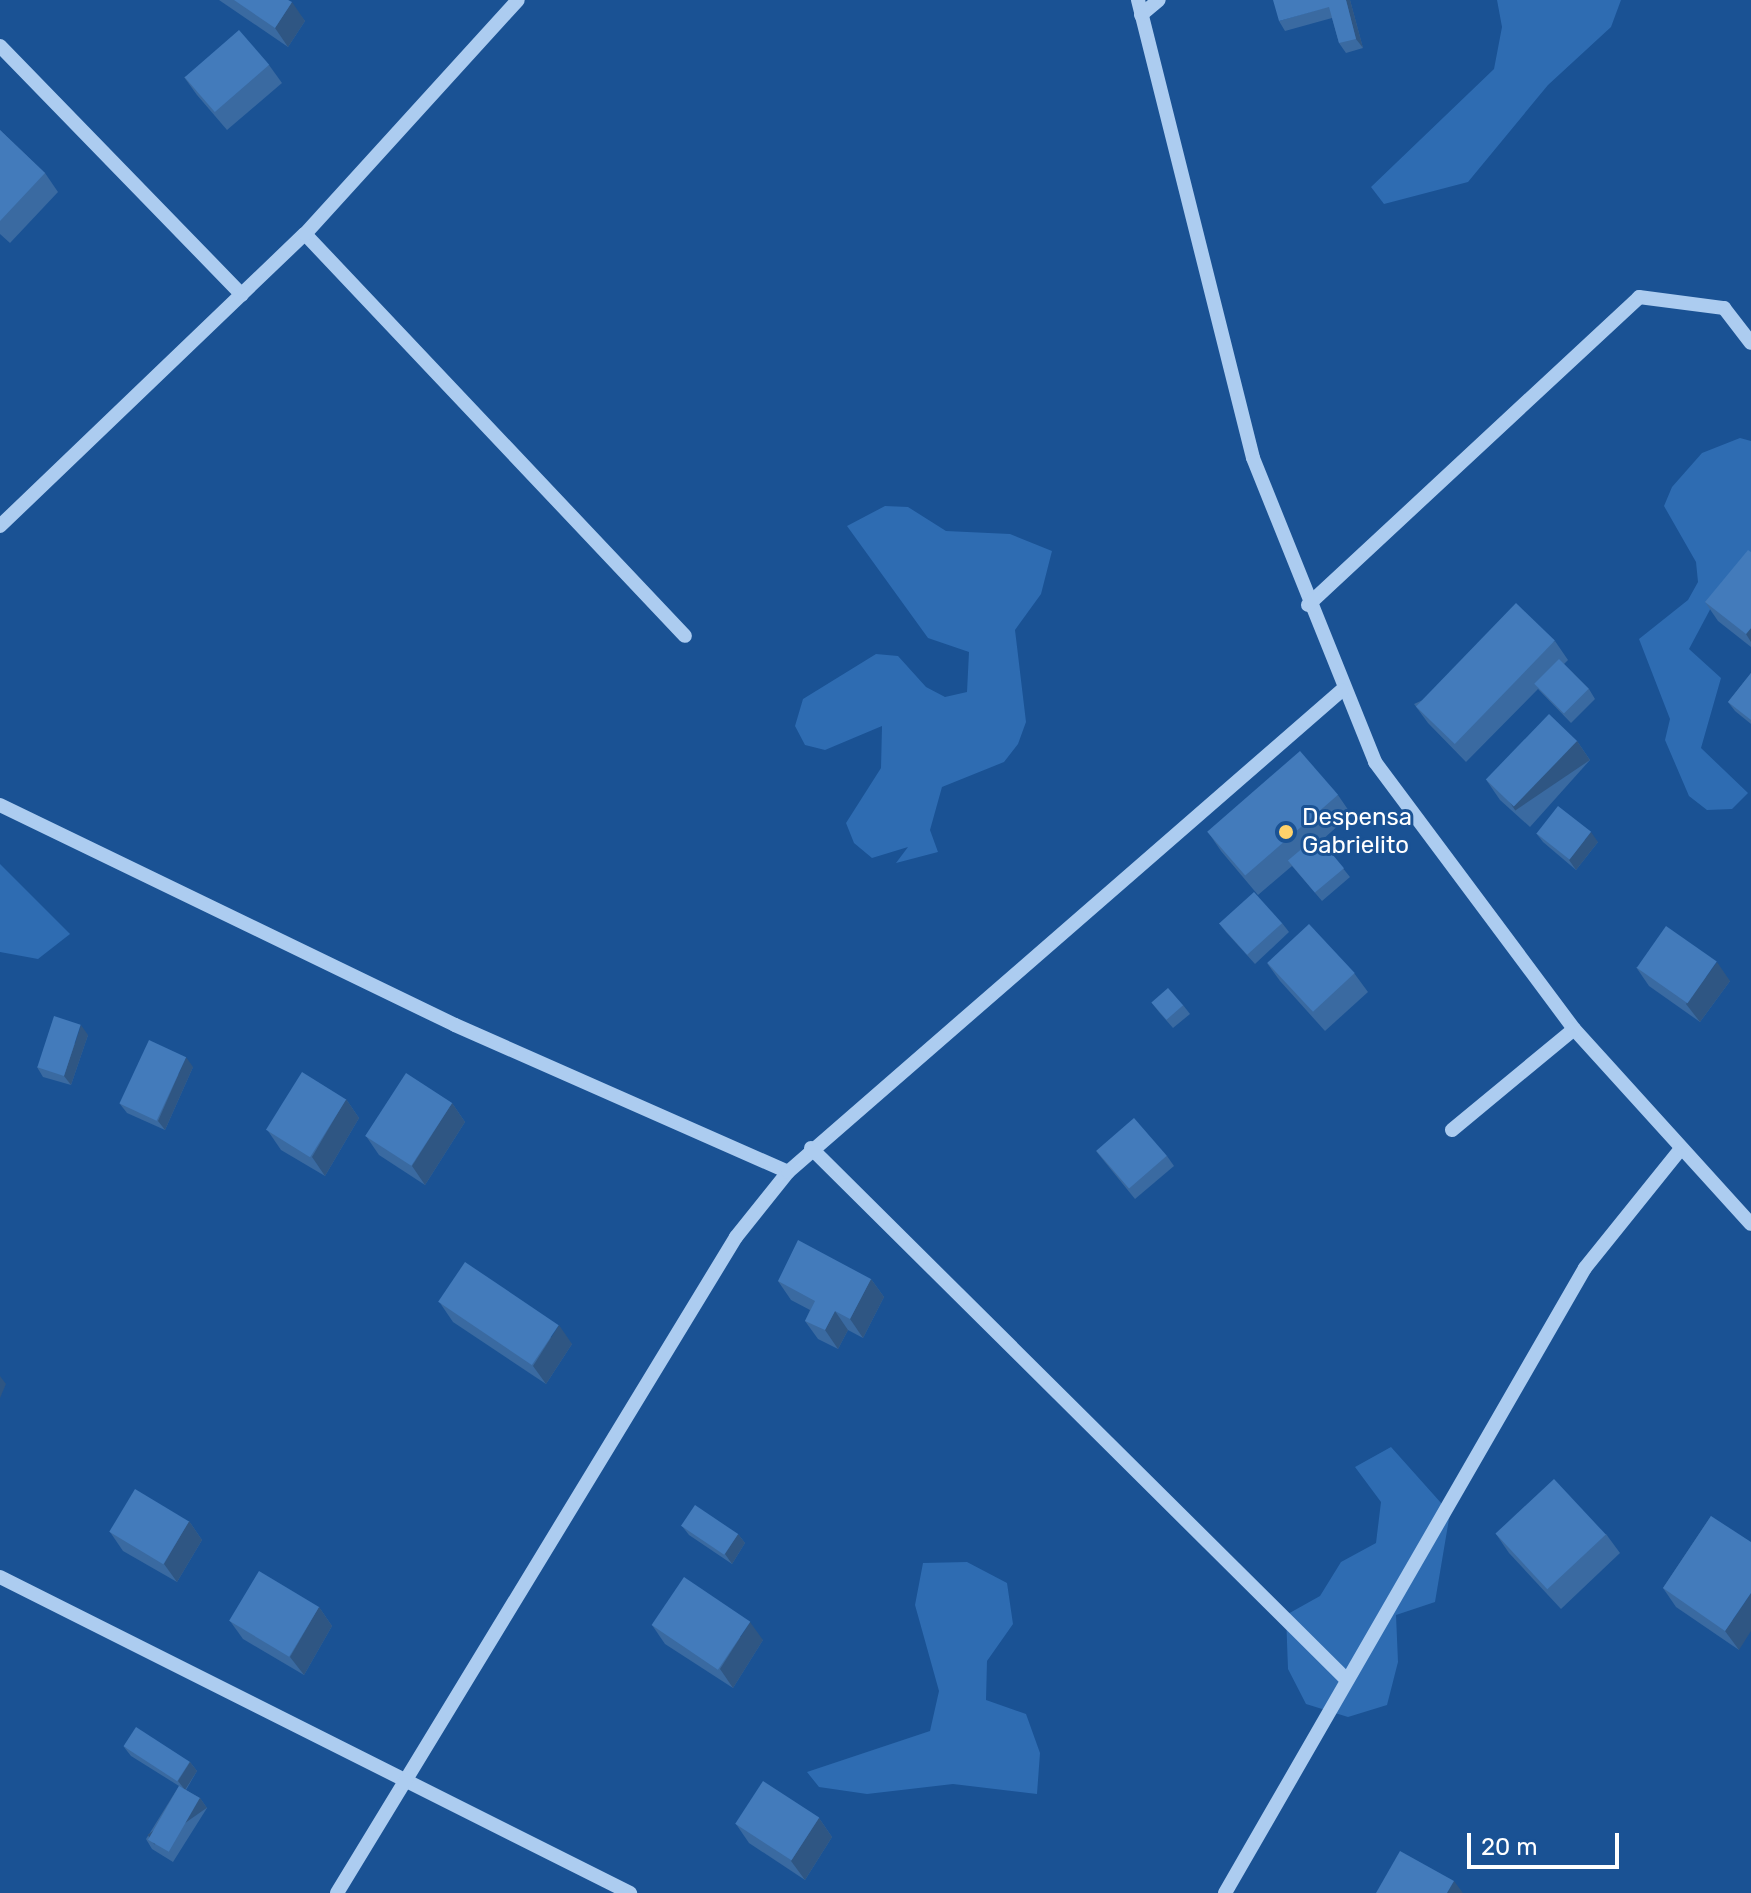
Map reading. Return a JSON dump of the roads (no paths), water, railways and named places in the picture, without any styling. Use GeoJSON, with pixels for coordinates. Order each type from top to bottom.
{"type":"FeatureCollection","features":[{"type":"Feature","properties":{"kind":"street"},"geometry":{"type":"LineString","coordinates":[[0,526],[305,234],[518,0]]}},
{"type":"Feature","properties":{"kind":"street"},"geometry":{"type":"LineString","coordinates":[[1138,0],[1253,458],[1342,690],[1375,762],[1574,1029],[1679,1151],[1751,1224]]}},
{"type":"Feature","properties":{"kind":"street"},"geometry":{"type":"LineString","coordinates":[[1141,15],[1159,0]]}},
{"type":"Feature","properties":{"kind":"street"},"geometry":{"type":"LineString","coordinates":[[0,46],[242,295]]}},
{"type":"Feature","properties":{"kind":"street"},"geometry":{"type":"LineString","coordinates":[[305,234],[685,636]]}},
{"type":"Feature","properties":{"kind":"street"},"geometry":{"type":"LineString","coordinates":[[1308,605],[1639,297],[1724,308],[1751,343]]}},
{"type":"Feature","properties":{"kind":"street"},"geometry":{"type":"LineString","coordinates":[[337,1893],[736,1237],[788,1172],[811,1148],[1342,690]]}},
{"type":"Feature","properties":{"kind":"street"},"geometry":{"type":"LineString","coordinates":[[0,805],[427,1011],[788,1172]]}},
{"type":"Feature","properties":{"kind":"street"},"geometry":{"type":"LineString","coordinates":[[1452,1130],[1574,1029]]}},
{"type":"Feature","properties":{"kind":"street"},"geometry":{"type":"LineString","coordinates":[[811,1148],[1346,1679]]}},
{"type":"Feature","properties":{"kind":"street"},"geometry":{"type":"LineString","coordinates":[[1225,1893],[1585,1268],[1679,1151]]}},
{"type":"Feature","properties":{"kind":"street"},"geometry":{"type":"LineString","coordinates":[[0,1577],[407,1775],[630,1893]]}},
{"type":"Feature","properties":{"kind":"place","name":"Despensa Gabrielito"},"geometry":{"type":"Point","coordinates":[1286,832]}}]}
